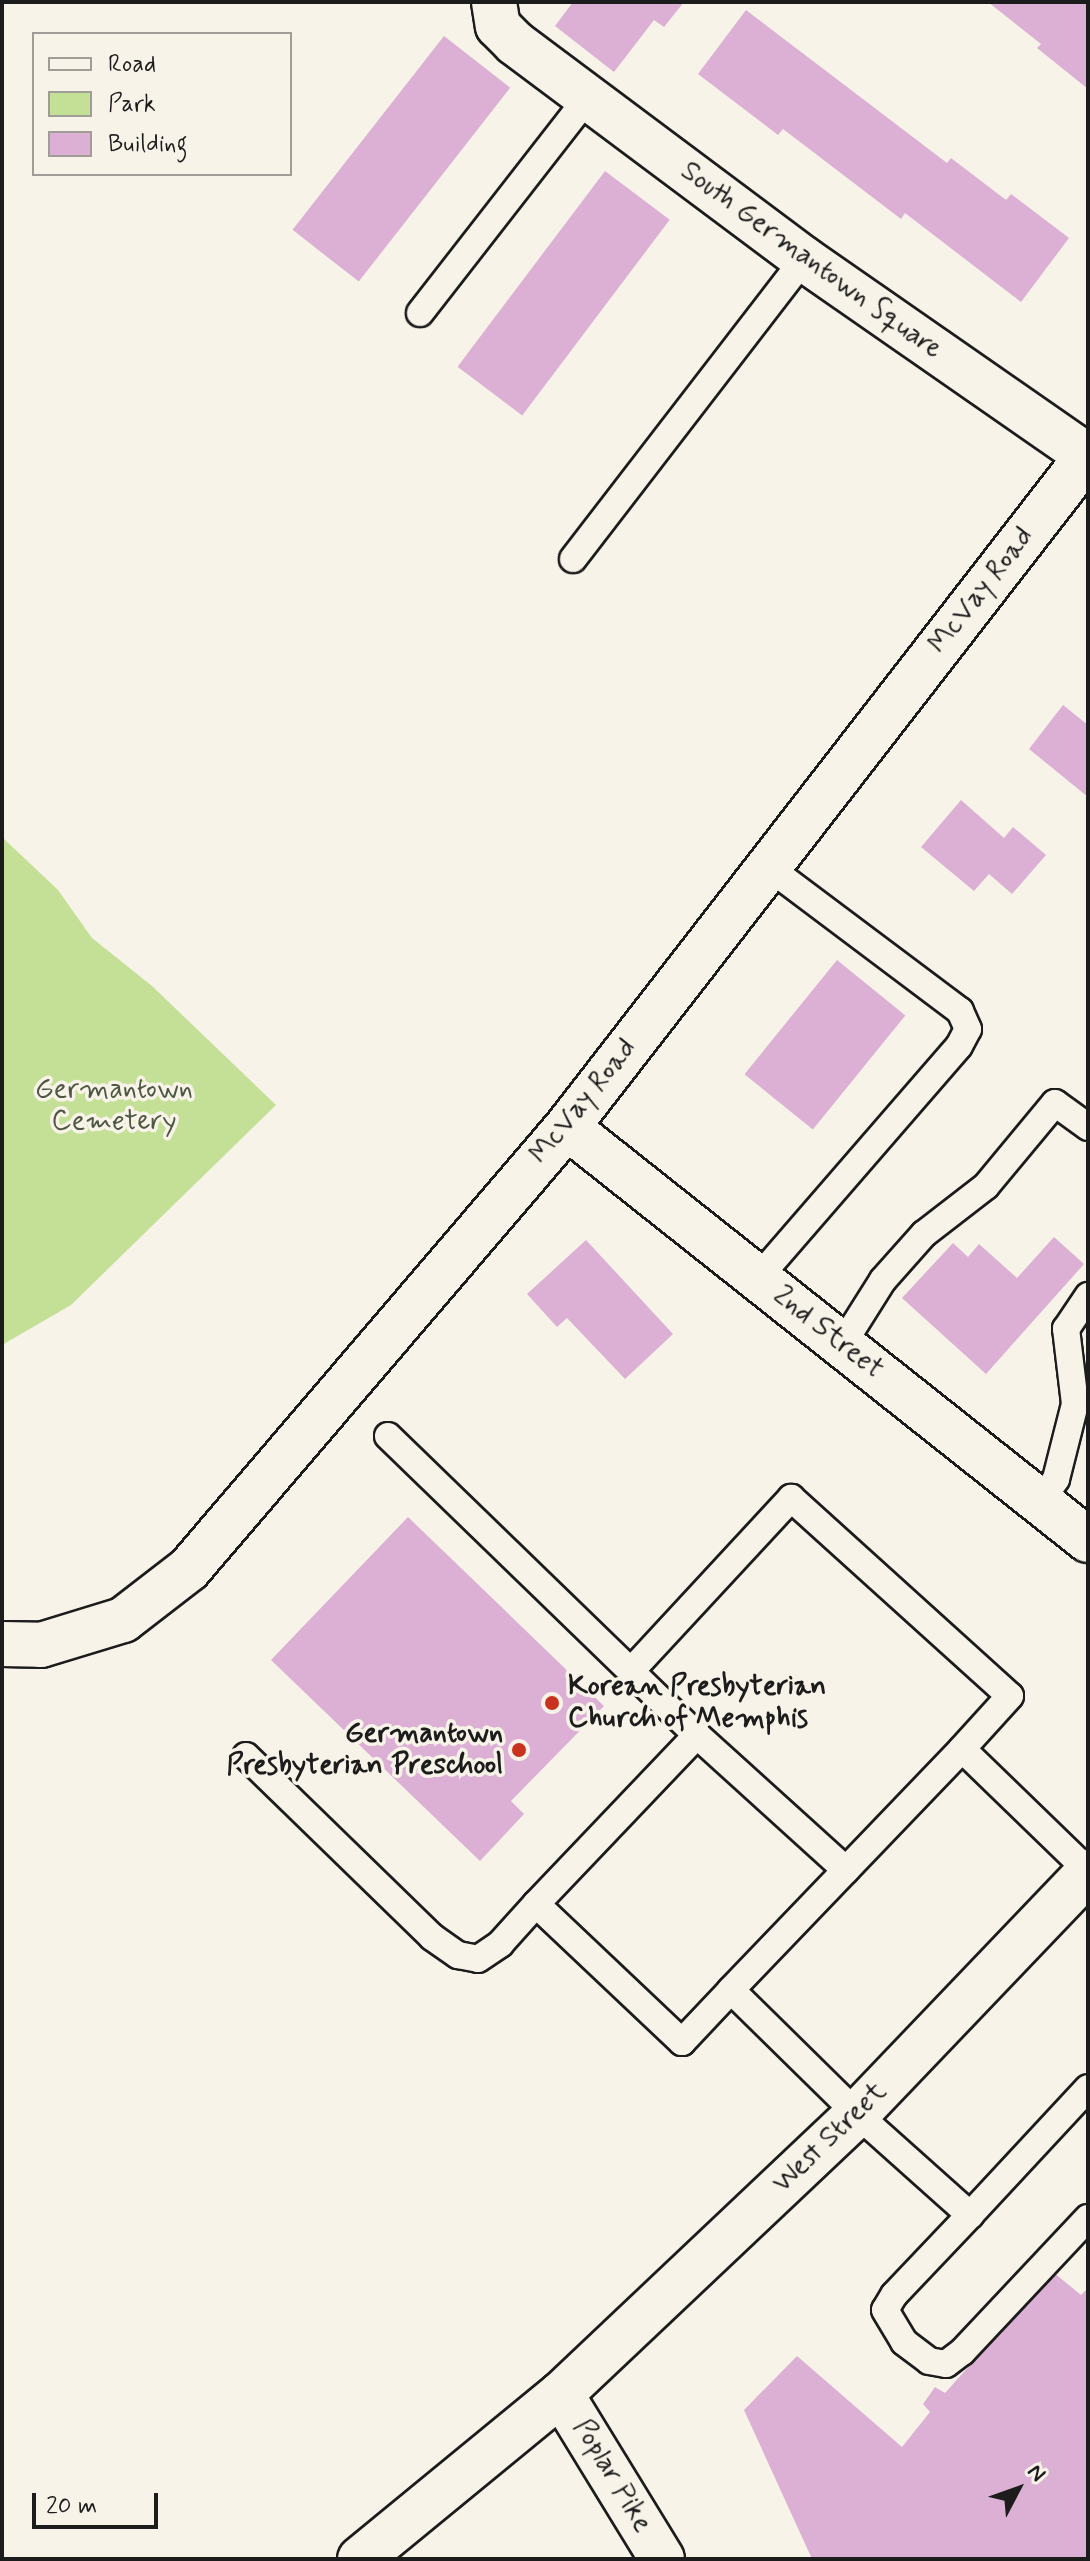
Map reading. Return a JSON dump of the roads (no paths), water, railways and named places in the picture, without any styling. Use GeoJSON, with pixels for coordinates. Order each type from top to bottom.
{"type":"FeatureCollection","features":[{"type":"Feature","properties":{"kind":"street","name":"South Germantown Square"},"geometry":{"type":"LineString","coordinates":[[494,2],[498,26],[539,61],[804,259],[1087,456]]}},
{"type":"Feature","properties":{"kind":"street","name":"McVay Road"},"geometry":{"type":"LineString","coordinates":[[2,1644],[41,1645],[123,1620],[189,1569],[567,1127],[1087,456]]}},
{"type":"Feature","properties":{"kind":"street","name":"2nd Street"},"geometry":{"type":"LineString","coordinates":[[567,1127],[1088,1540]]}},
{"type":"Feature","properties":{"kind":"street","name":"West Street"},"geometry":{"type":"LineString","coordinates":[[360,2559],[561,2394],[857,2114],[1088,1871]]}},
{"type":"Feature","properties":{"kind":"street","name":"Poplar Pike"},"geometry":{"type":"LineString","coordinates":[[561,2394],[662,2559]]}},
{"type":"Feature","properties":{"kind":"lane"},"geometry":{"type":"LineString","coordinates":[[420,313],[588,97]]}},
{"type":"Feature","properties":{"kind":"lane"},"geometry":{"type":"LineString","coordinates":[[573,559],[804,259]]}},
{"type":"Feature","properties":{"kind":"lane"},"geometry":{"type":"LineString","coordinates":[[758,1278],[959,1046],[968,1029],[960,1011],[768,867]]}},
{"type":"Feature","properties":{"kind":"lane"},"geometry":{"type":"LineString","coordinates":[[842,1345],[883,1280],[913,1245],[986,1186],[1055,1103],[1088,1127]]}},
{"type":"Feature","properties":{"kind":"lane"},"geometry":{"type":"LineString","coordinates":[[1040,1502],[1056,1479],[1075,1404],[1066,1329],[1088,1296]]}},
{"type":"Feature","properties":{"kind":"lane"},"geometry":{"type":"LineString","coordinates":[[388,1436],[697,1735],[846,1870]]}},
{"type":"Feature","properties":{"kind":"lane"},"geometry":{"type":"LineString","coordinates":[[536,1904],[682,2042],[1010,1696],[791,1498],[631,1671]]}},
{"type":"Feature","properties":{"kind":"lane"},"geometry":{"type":"LineString","coordinates":[[246,1756],[432,1937],[458,1955],[478,1959],[500,1944],[697,1735]]}},
{"type":"Feature","properties":{"kind":"lane"},"geometry":{"type":"LineString","coordinates":[[962,1749],[1088,1871]]}},
{"type":"Feature","properties":{"kind":"lane"},"geometry":{"type":"LineString","coordinates":[[731,1990],[857,2114],[970,2215]]}},
{"type":"Feature","properties":{"kind":"lane"},"geometry":{"type":"LineString","coordinates":[[1088,2088],[894,2295],[885,2310],[904,2342],[929,2361],[946,2364],[962,2352],[1088,2218]]}},
{"type":"Feature","properties":{"kind":"place","name":"Korean Presbyterian Church of Memphis"},"geometry":{"type":"Point","coordinates":[552,1703]}},
{"type":"Feature","properties":{"kind":"place","name":"Germantown Presbyterian Preschool"},"geometry":{"type":"Point","coordinates":[519,1750]}},
{"type":"Feature","properties":{"kind":"park label","name":"Germantown Cemetery"},"geometry":{"type":"Point","coordinates":[114,1106]}}]}
